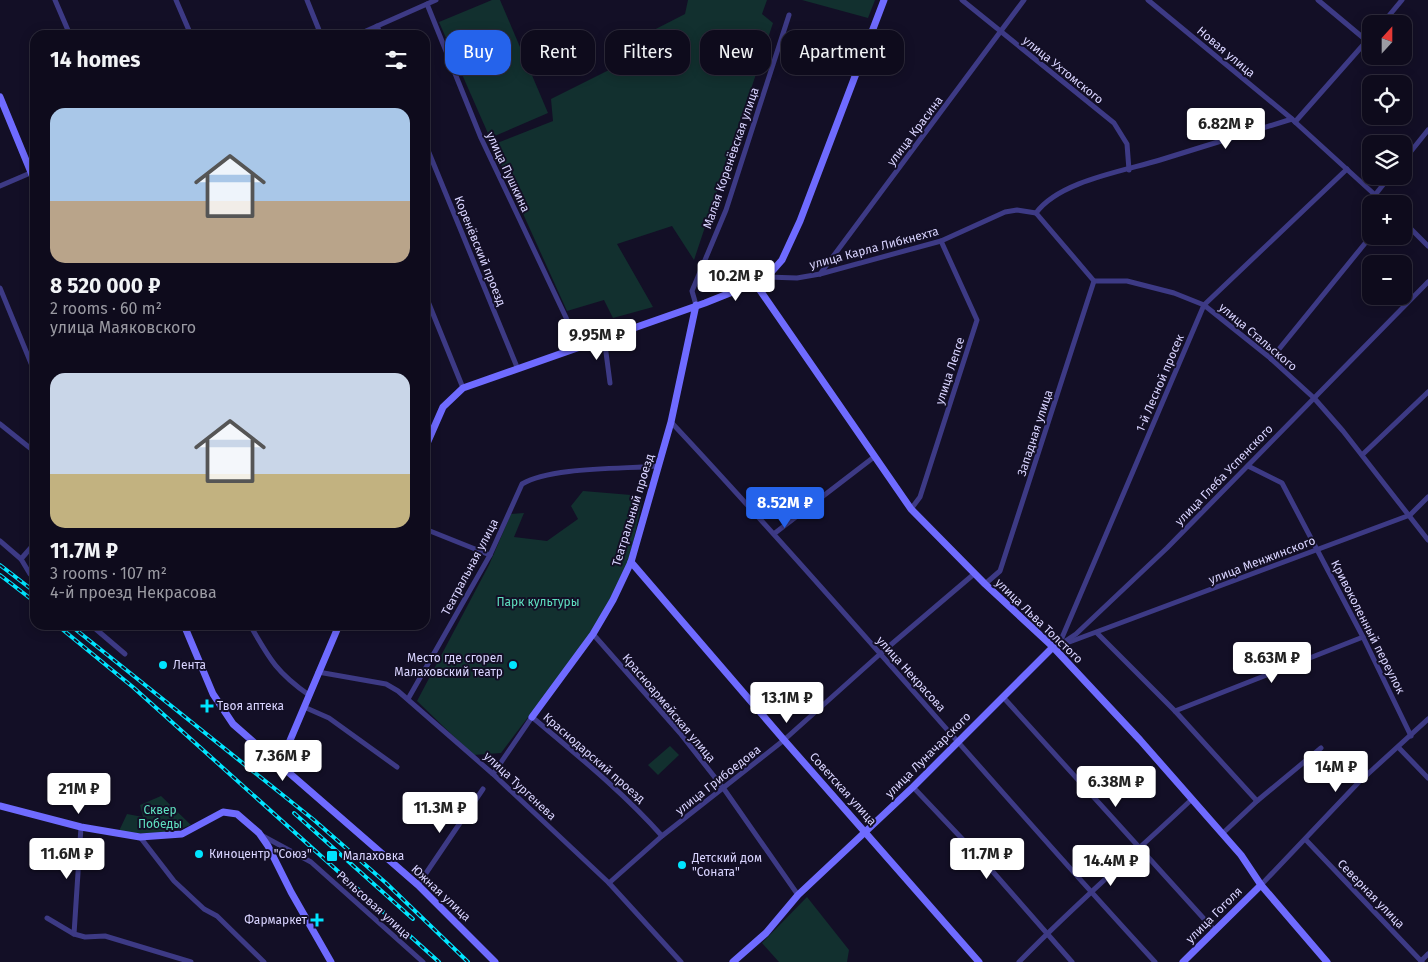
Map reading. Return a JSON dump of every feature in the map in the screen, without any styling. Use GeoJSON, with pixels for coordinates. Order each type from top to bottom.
{"type":"FeatureCollection","features":[{"type":"Feature","properties":{"kind":"street"},"geometry":{"type":"LineString","coordinates":[[55,0],[68,30]]}},
{"type":"Feature","properties":{"kind":"street"},"geometry":{"type":"LineString","coordinates":[[176,0],[189,30]]}},
{"type":"Feature","properties":{"kind":"street"},"geometry":{"type":"LineString","coordinates":[[307,0],[319,30]]}},
{"type":"Feature","properties":{"kind":"street"},"geometry":{"type":"LineString","coordinates":[[368,30],[436,0]]}},
{"type":"Feature","properties":{"kind":"street"},"geometry":{"type":"LineString","coordinates":[[430,436],[443,406],[463,388],[579,345],[696,305],[755,283],[767,276],[786,252],[800,221],[884,0]]}},
{"type":"Feature","properties":{"kind":"street","name":"улица Ухтомского"},"geometry":{"type":"LineString","coordinates":[[962,0],[1114,123],[1127,144],[1129,170]]}},
{"type":"Feature","properties":{"kind":"street","name":"улица Красина"},"geometry":{"type":"LineString","coordinates":[[820,274],[1024,0]]}},
{"type":"Feature","properties":{"kind":"street","name":"Новая улица"},"geometry":{"type":"LineString","coordinates":[[1148,0],[1293,120],[1376,195]]}},
{"type":"Feature","properties":{"kind":"street"},"geometry":{"type":"LineString","coordinates":[[1318,0],[1362,37]]}},
{"type":"Feature","properties":{"kind":"street"},"geometry":{"type":"LineString","coordinates":[[1390,15],[1402,0]]}},
{"type":"Feature","properties":{"kind":"street","name":"улица Пушкина"},"geometry":{"type":"LineString","coordinates":[[427,4],[478,133],[579,345]]}},
{"type":"Feature","properties":{"kind":"street","name":"Малая Коренёвская улица"},"geometry":{"type":"LineString","coordinates":[[696,305],[692,291],[726,210],[789,15]]}},
{"type":"Feature","properties":{"kind":"street"},"geometry":{"type":"LineString","coordinates":[[377,26],[378,30]]}},
{"type":"Feature","properties":{"kind":"street"},"geometry":{"type":"LineString","coordinates":[[1094,281],[1036,213],[1042,205],[1074,186],[1099,176],[1129,170],[1293,120],[1362,46]]}},
{"type":"Feature","properties":{"kind":"street"},"geometry":{"type":"LineString","coordinates":[[0,97],[30,165]]}},
{"type":"Feature","properties":{"kind":"street"},"geometry":{"type":"LineString","coordinates":[[1412,150],[1428,130]]}},
{"type":"Feature","properties":{"kind":"street","name":"Коренёвский проезд"},"geometry":{"type":"LineString","coordinates":[[430,155],[518,367]]}},
{"type":"Feature","properties":{"kind":"street","name":"1-й Лесной просек"},"geometry":{"type":"LineString","coordinates":[[1056,647],[1204,305],[1346,168]]}},
{"type":"Feature","properties":{"kind":"street"},"geometry":{"type":"LineString","coordinates":[[0,186],[30,173]]}},
{"type":"Feature","properties":{"kind":"street"},"geometry":{"type":"LineString","coordinates":[[1376,195],[1383,185]]}},
{"type":"Feature","properties":{"kind":"street","name":"улица Карла Либкнехта"},"geometry":{"type":"LineString","coordinates":[[767,276],[797,278],[820,274],[941,241],[1005,212],[1017,210],[1036,213]]}},
{"type":"Feature","properties":{"kind":"street"},"geometry":{"type":"LineString","coordinates":[[1412,230],[1428,246]]}},
{"type":"Feature","properties":{"kind":"street","name":"улица Лепсе"},"geometry":{"type":"LineString","coordinates":[[911,509],[920,497],[977,320],[941,241]]}},
{"type":"Feature","properties":{"kind":"street"},"geometry":{"type":"LineString","coordinates":[[1271,359],[1364,245]]}},
{"type":"Feature","properties":{"kind":"street","name":"улица Стальского"},"geometry":{"type":"LineString","coordinates":[[1094,281],[1127,281],[1174,293],[1204,305],[1271,359],[1314,398],[1410,515],[1428,540]]}},
{"type":"Feature","properties":{"kind":"street","name":"Западная улица"},"geometry":{"type":"LineString","coordinates":[[985,584],[1000,570],[1094,281]]}},
{"type":"Feature","properties":{"kind":"street","name":"улица Глеба Успенского"},"geometry":{"type":"LineString","coordinates":[[1056,647],[1076,634],[1153,561],[1428,282]]}},
{"type":"Feature","properties":{"kind":"street","name":"улица Льва Толстого"},"geometry":{"type":"LineString","coordinates":[[755,283],[911,509],[974,574],[1056,647],[1222,834],[1327,962]]}},
{"type":"Feature","properties":{"kind":"street"},"geometry":{"type":"LineString","coordinates":[[0,288],[30,360]]}},
{"type":"Feature","properties":{"kind":"street","name":"Театральный проезд"},"geometry":{"type":"LineString","coordinates":[[493,774],[593,634],[613,600],[631,562],[671,422],[696,305]]}},
{"type":"Feature","properties":{"kind":"street"},"geometry":{"type":"LineString","coordinates":[[430,306],[463,388]]}},
{"type":"Feature","properties":{"kind":"street"},"geometry":{"type":"LineString","coordinates":[[604,337],[610,383]]}},
{"type":"Feature","properties":{"kind":"street"},"geometry":{"type":"LineString","coordinates":[[1362,456],[1428,392]]}},
{"type":"Feature","properties":{"kind":"street","name":"улица Некрасова"},"geometry":{"type":"LineString","coordinates":[[671,422],[775,533],[1090,892],[1155,962]]}},
{"type":"Feature","properties":{"kind":"street"},"geometry":{"type":"LineString","coordinates":[[0,424],[30,448]]}},
{"type":"Feature","properties":{"kind":"street"},"geometry":{"type":"LineString","coordinates":[[775,533],[874,457]]}},
{"type":"Feature","properties":{"kind":"street","name":"Театральная улица"},"geometry":{"type":"LineString","coordinates":[[408,699],[490,555],[522,484],[529,480],[565,473],[658,466]]}},
{"type":"Feature","properties":{"kind":"street","name":"Кривоколенный переулок"},"geometry":{"type":"LineString","coordinates":[[1248,466],[1282,483],[1318,550],[1411,736]]}},
{"type":"Feature","properties":{"kind":"street","name":"улица Менжинского"},"geometry":{"type":"LineString","coordinates":[[1097,634],[1410,515],[1428,497]]}},
{"type":"Feature","properties":{"kind":"street"},"geometry":{"type":"LineString","coordinates":[[430,531],[490,555]]}},
{"type":"Feature","properties":{"kind":"street"},"geometry":{"type":"LineString","coordinates":[[0,541],[21,559],[30,574]]}},
{"type":"Feature","properties":{"kind":"street"},"geometry":{"type":"LineString","coordinates":[[21,559],[30,548]]}},
{"type":"Feature","properties":{"kind":"street","name":"Советская улица"},"geometry":{"type":"LineString","coordinates":[[631,562],[979,962]]}},
{"type":"Feature","properties":{"kind":"street","name":"улица Грибоедова"},"geometry":{"type":"LineString","coordinates":[[608,883],[662,836],[784,740],[880,654],[974,574]]}},
{"type":"Feature","properties":{"kind":"street"},"geometry":{"type":"LineString","coordinates":[[97,630],[125,654]]}},
{"type":"Feature","properties":{"kind":"street","name":"Южная улица"},"geometry":{"type":"LineString","coordinates":[[186,630],[213,694],[222,711],[240,732],[280,764],[302,786],[418,885],[495,962]]}},
{"type":"Feature","properties":{"kind":"street"},"geometry":{"type":"LineString","coordinates":[[253,630],[274,665],[285,678],[309,695]]}},
{"type":"Feature","properties":{"kind":"street"},"geometry":{"type":"LineString","coordinates":[[280,764],[317,672],[337,630]]}},
{"type":"Feature","properties":{"kind":"street","name":"Красноармейская улица"},"geometry":{"type":"LineString","coordinates":[[593,634],[680,733],[724,789],[798,895]]}},
{"type":"Feature","properties":{"kind":"street"},"geometry":{"type":"LineString","coordinates":[[1056,647],[1097,634],[1175,711],[1257,801]]}},
{"type":"Feature","properties":{"kind":"street"},"geometry":{"type":"LineString","coordinates":[[1175,711],[1362,637]]}},
{"type":"Feature","properties":{"kind":"street","name":"улица Луначарского"},"geometry":{"type":"LineString","coordinates":[[734,962],[766,933],[798,895],[913,787],[1056,647]]}},
{"type":"Feature","properties":{"kind":"street","name":"улица Тургенева"},"geometry":{"type":"LineString","coordinates":[[317,672],[386,684],[398,691],[493,774],[608,883],[681,962]]}},
{"type":"Feature","properties":{"kind":"street"},"geometry":{"type":"LineString","coordinates":[[1003,698],[1215,931]]}},
{"type":"Feature","properties":{"kind":"street"},"geometry":{"type":"LineString","coordinates":[[304,707],[329,718],[397,768]]}},
{"type":"Feature","properties":{"kind":"street","name":"Краснодарский проезд"},"geometry":{"type":"LineString","coordinates":[[532,717],[591,766],[644,816],[662,836]]}},
{"type":"Feature","properties":{"kind":"street"},"geometry":{"type":"LineString","coordinates":[[1262,885],[1358,784],[1399,748],[1428,719]]}},
{"type":"Feature","properties":{"kind":"street"},"geometry":{"type":"LineString","coordinates":[[1222,834],[1257,801],[1321,748]]}},
{"type":"Feature","properties":{"kind":"street"},"geometry":{"type":"LineString","coordinates":[[1399,748],[1428,778]]}},
{"type":"Feature","properties":{"kind":"street"},"geometry":{"type":"LineString","coordinates":[[913,787],[987,865],[1072,962]]}},
{"type":"Feature","properties":{"kind":"street"},"geometry":{"type":"LineString","coordinates":[[418,885],[483,789]]}},
{"type":"Feature","properties":{"kind":"street"},"geometry":{"type":"LineString","coordinates":[[1019,962],[1090,892],[1191,800]]}},
{"type":"Feature","properties":{"kind":"street"},"geometry":{"type":"LineString","coordinates":[[0,806],[81,827],[140,837],[182,834],[228,811],[237,814],[259,833],[268,846],[290,892],[331,962]]}},
{"type":"Feature","properties":{"kind":"street"},"geometry":{"type":"LineString","coordinates":[[74,934],[81,827]]}},
{"type":"Feature","properties":{"kind":"street","name":"Рельсовая улица"},"geometry":{"type":"LineString","coordinates":[[259,833],[311,862],[423,962]]}},
{"type":"Feature","properties":{"kind":"street"},"geometry":{"type":"LineString","coordinates":[[140,837],[174,881],[204,909],[217,916],[264,962]]}},
{"type":"Feature","properties":{"kind":"street","name":"Северная улица"},"geometry":{"type":"LineString","coordinates":[[1306,840],[1422,961]]}},
{"type":"Feature","properties":{"kind":"street","name":"улица Гоголя"},"geometry":{"type":"LineString","coordinates":[[1183,962],[1262,885]]}},
{"type":"Feature","properties":{"kind":"street"},"geometry":{"type":"LineString","coordinates":[[47,918],[74,934],[85,937],[105,936],[191,962]]}},
{"type":"Feature","properties":{"kind":"street"},"geometry":{"type":"LineString","coordinates":[[1422,961],[1428,954]]}},
{"type":"Feature","properties":{"kind":"green space"},"geometry":{"type":"Polygon","coordinates":[[[492,0],[500,0],[521,49],[521,75],[532,75],[548,113],[490,138],[462,75],[511,75],[511,30],[445,30],[445,36],[439,22],[492,0]]]}},
{"type":"Feature","properties":{"kind":"green space"},"geometry":{"type":"Polygon","coordinates":[[[688,0],[767,0],[762,14],[773,23],[771,30],[700,30],[700,75],[756,75],[694,260],[672,226],[617,244],[653,307],[613,318],[604,300],[567,311],[492,145],[553,121],[551,99],[605,72],[605,75],[690,75],[690,30],[654,30],[685,14],[688,0]]]}},
{"type":"Feature","properties":{"kind":"green space"},"geometry":{"type":"Polygon","coordinates":[[[802,0],[875,0],[868,18],[802,0]]]}},
{"type":"Feature","properties":{"kind":"green space","name":"Парк культуры"},"geometry":{"type":"Polygon","coordinates":[[[583,491],[643,496],[633,545],[621,580],[591,632],[501,753],[473,755],[417,701],[489,565],[511,514],[524,513],[514,537],[547,541],[578,519],[571,506],[583,491]]]}},
{"type":"Feature","properties":{"kind":"green space"},"geometry":{"type":"Polygon","coordinates":[[[670,746],[679,755],[658,775],[648,765],[670,746]]]}},
{"type":"Feature","properties":{"kind":"green space"},"geometry":{"type":"Polygon","coordinates":[[[59,782],[81,788],[76,803],[54,796],[59,782]]]}},
{"type":"Feature","properties":{"kind":"green space","name":"Сквер Победы"},"geometry":{"type":"Polygon","coordinates":[[[161,796],[191,825],[173,831],[155,833],[119,831],[127,814],[143,817],[140,805],[161,796]]]}},
{"type":"Feature","properties":{"kind":"green space"},"geometry":{"type":"Polygon","coordinates":[[[807,897],[849,950],[847,962],[779,962],[762,943],[807,897]]]}},
{"type":"Feature","properties":{"kind":"railway"},"geometry":{"type":"LineString","coordinates":[[0,565],[30,588]]}},
{"type":"Feature","properties":{"kind":"railway"},"geometry":{"type":"LineString","coordinates":[[0,575],[30,598]]}},
{"type":"Feature","properties":{"kind":"railway"},"geometry":{"type":"LineString","coordinates":[[63,630],[134,688],[439,962]]}},
{"type":"Feature","properties":{"kind":"railway"},"geometry":{"type":"LineString","coordinates":[[76,630],[314,820],[386,883],[468,962]]}},
{"type":"Feature","properties":{"kind":"railway"},"geometry":{"type":"LineString","coordinates":[[294,813],[413,919]]}},
{"type":"Feature","properties":{"kind":"place","name":"Лента"},"geometry":{"type":"Point","coordinates":[163,665]}},
{"type":"Feature","properties":{"kind":"place","name":"Место где сгорел Малаховский театр"},"geometry":{"type":"Point","coordinates":[513,665]}},
{"type":"Feature","properties":{"kind":"place","name":"Твоя аптека"},"geometry":{"type":"Point","coordinates":[207,706]}},
{"type":"Feature","properties":{"kind":"place","name":"Киноцентр \"Союз\""},"geometry":{"type":"Point","coordinates":[199,854]}},
{"type":"Feature","properties":{"kind":"place","name":"Малаховка"},"geometry":{"type":"Point","coordinates":[332,856]}},
{"type":"Feature","properties":{"kind":"place","name":"Детский дом \"Соната\""},"geometry":{"type":"Point","coordinates":[682,865]}},
{"type":"Feature","properties":{"kind":"place","name":"Фармаркет"},"geometry":{"type":"Point","coordinates":[317,920]}}]}
